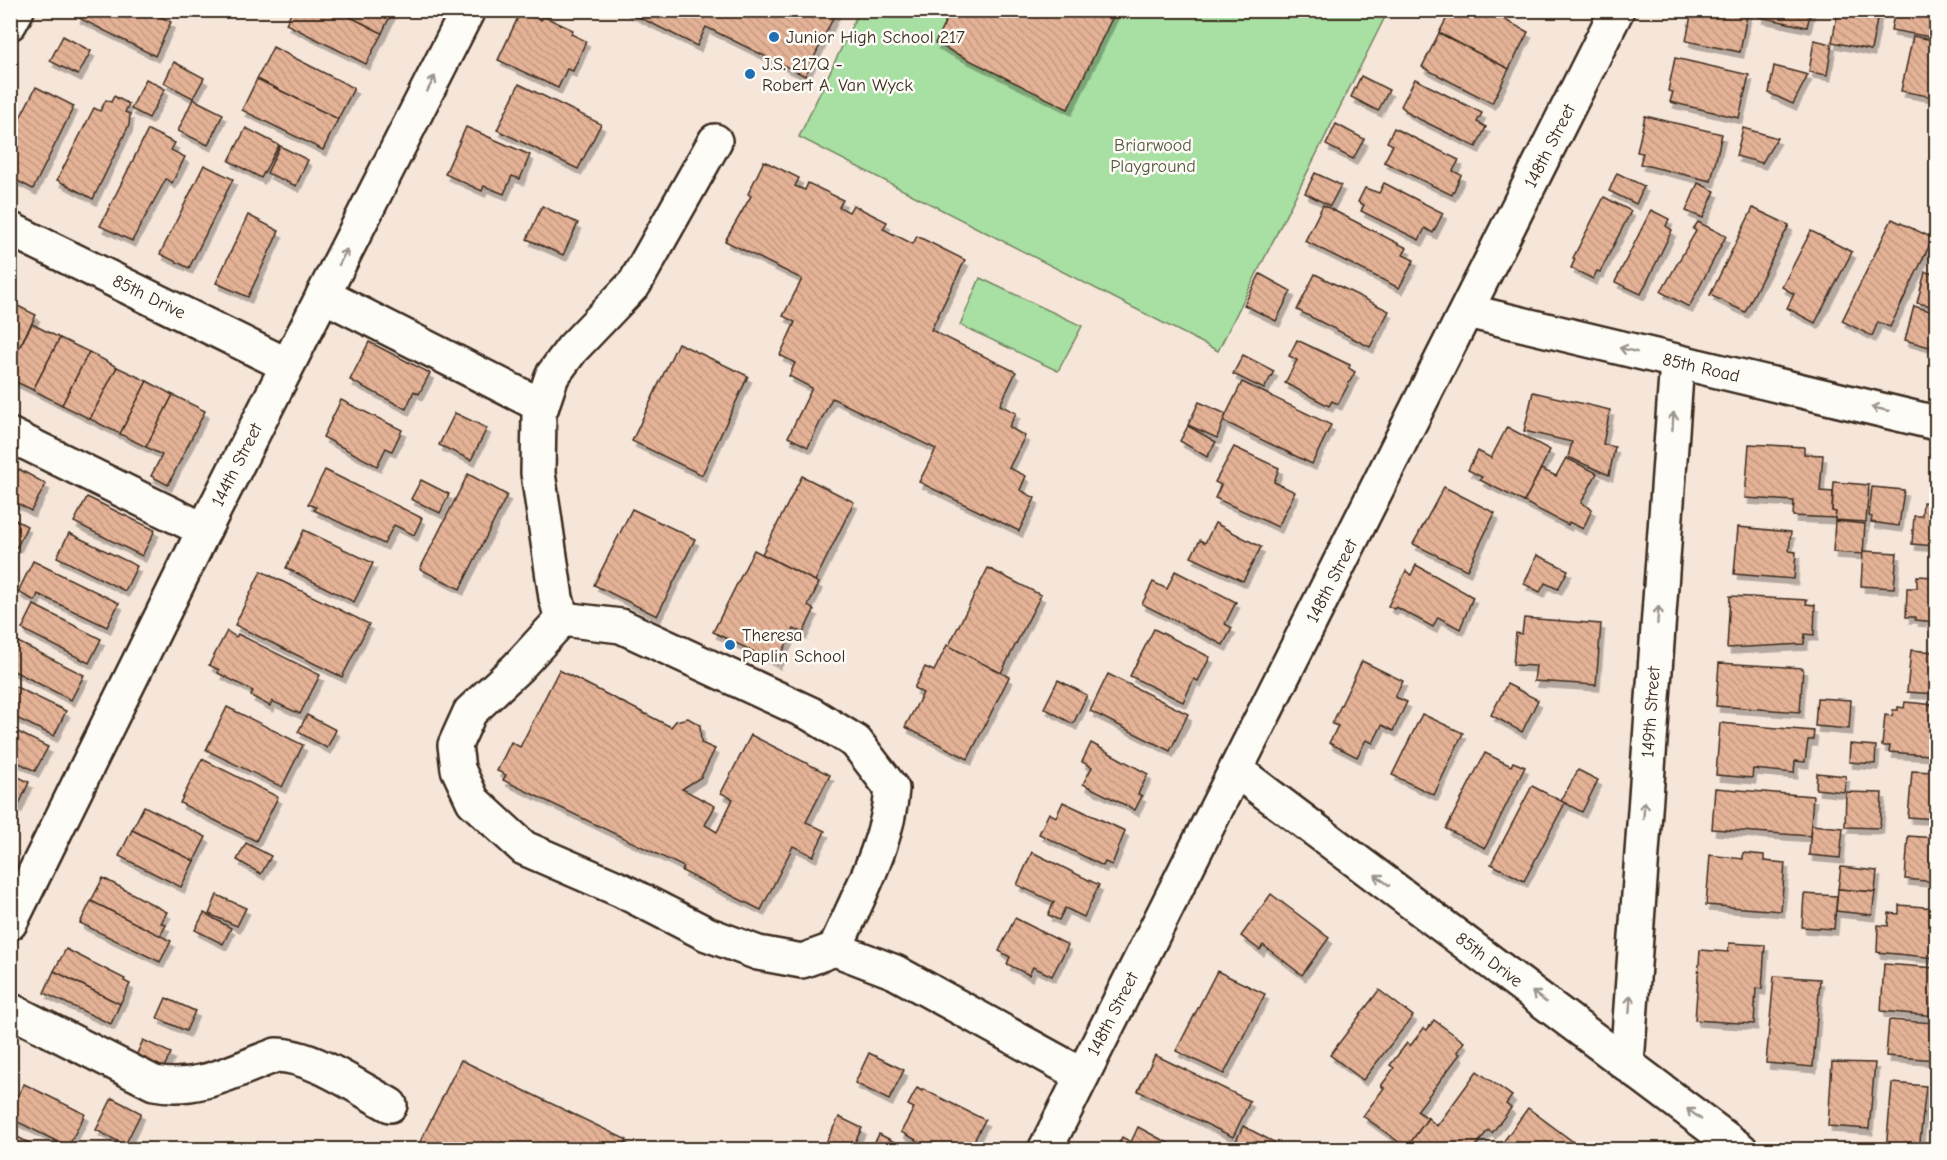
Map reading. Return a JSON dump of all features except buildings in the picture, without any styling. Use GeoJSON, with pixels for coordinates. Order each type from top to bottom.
{"type":"FeatureCollection","features":[{"type":"Feature","properties":{"kind":"street"},"geometry":{"type":"LineString","coordinates":[[10,23],[17,10]]}},
{"type":"Feature","properties":{"kind":"street","name":"144th Street"},"geometry":{"type":"LineString","coordinates":[[10,922],[204,530],[468,10]]}},
{"type":"Feature","properties":{"kind":"street","name":"148th Street"},"geometry":{"type":"LineString","coordinates":[[1045,1149],[1237,771],[1617,10]]}},
{"type":"Feature","properties":{"kind":"street"},"geometry":{"type":"LineString","coordinates":[[562,619],[556,598],[538,473],[539,414],[552,376],[572,349],[635,284],[715,141]]}},
{"type":"Feature","properties":{"kind":"street","name":"85th Drive"},"geometry":{"type":"LineString","coordinates":[[10,229],[287,365]]}},
{"type":"Feature","properties":{"kind":"street"},"geometry":{"type":"LineString","coordinates":[[323,295],[542,406]]}},
{"type":"Feature","properties":{"kind":"street","name":"85th Road"},"geometry":{"type":"LineString","coordinates":[[1467,311],[1936,423]]}},
{"type":"Feature","properties":{"kind":"street","name":"149th Street"},"geometry":{"type":"LineString","coordinates":[[1627,1063],[1677,362]]}},
{"type":"Feature","properties":{"kind":"street"},"geometry":{"type":"LineString","coordinates":[[10,435],[204,530]]}},
{"type":"Feature","properties":{"kind":"street"},"geometry":{"type":"LineString","coordinates":[[835,949],[877,853],[890,810],[892,789],[856,742],[810,714],[621,626],[562,619],[545,634],[518,667],[470,712],[455,746],[458,769],[473,801],[524,848],[621,890],[707,933],[758,953],[802,961],[835,949],[895,972],[1083,1075]]}},
{"type":"Feature","properties":{"kind":"street","name":"85th Drive"},"geometry":{"type":"LineString","coordinates":[[1237,771],[1741,1149]]}},
{"type":"Feature","properties":{"kind":"street"},"geometry":{"type":"LineString","coordinates":[[10,1010],[154,1083],[171,1086],[208,1082],[276,1055],[288,1055],[307,1061],[390,1104]]}},
{"type":"Feature","properties":{"kind":"green space","name":"Briarwood Playground"},"geometry":{"type":"Polygon","coordinates":[[[859,11],[1388,11],[1218,351],[799,137],[859,11]]]}},
{"type":"Feature","properties":{"kind":"green space"},"geometry":{"type":"Polygon","coordinates":[[[980,278],[1082,326],[1058,371],[960,325],[980,278]]]}},
{"type":"Feature","properties":{"kind":"place","name":"Junior High School 217"},"geometry":{"type":"Point","coordinates":[774,37]}},
{"type":"Feature","properties":{"kind":"place","name":"J.S. 217Q - Robert A. Van Wyck"},"geometry":{"type":"Point","coordinates":[750,74]}},
{"type":"Feature","properties":{"kind":"place","name":"Theresa Paplin School"},"geometry":{"type":"Point","coordinates":[730,645]}}]}
